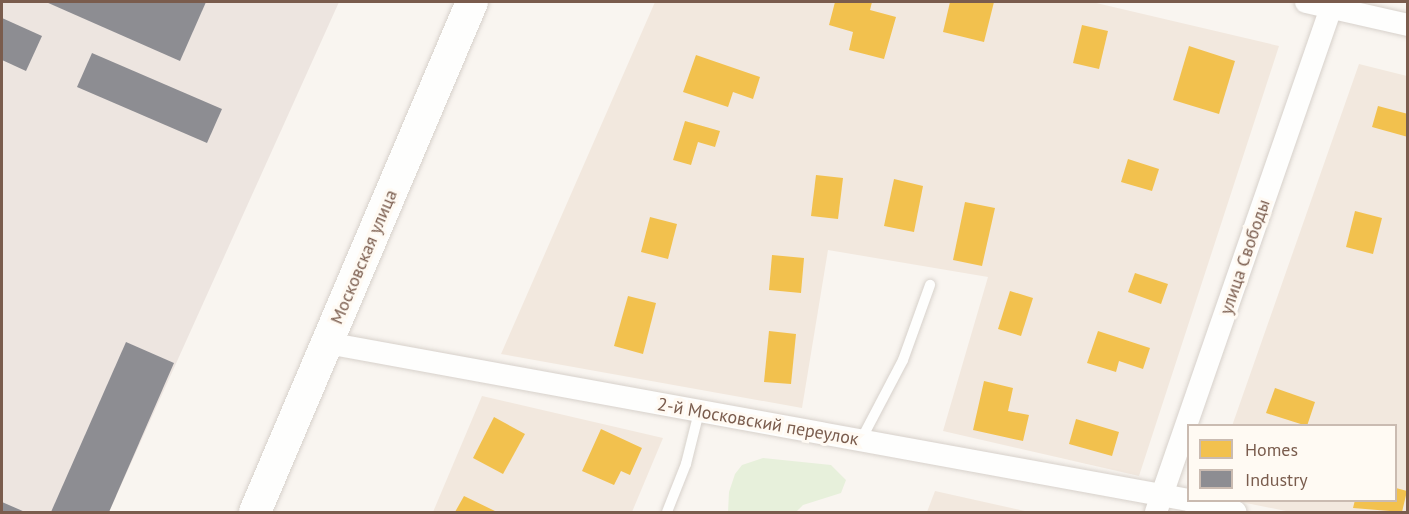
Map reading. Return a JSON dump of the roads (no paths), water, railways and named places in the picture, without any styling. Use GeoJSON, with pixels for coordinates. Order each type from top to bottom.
{"type":"FeatureCollection","features":[{"type":"Feature","properties":{"kind":"main road","name":"Московская улица"},"geometry":{"type":"LineString","coordinates":[[255,513],[472,2]]}},
{"type":"Feature","properties":{"kind":"street"},"geometry":{"type":"LineString","coordinates":[[1306,2],[1332,4],[1407,26]]}},
{"type":"Feature","properties":{"kind":"street","name":"улица Свободы"},"geometry":{"type":"LineString","coordinates":[[1159,503],[1332,4]]}},
{"type":"Feature","properties":{"kind":"street","name":"2-й Московский переулок"},"geometry":{"type":"LineString","coordinates":[[327,343],[861,441],[1159,503],[1187,500]]}},
{"type":"Feature","properties":{"kind":"street","name":"2-й Московский переулок"},"geometry":{"type":"LineString","coordinates":[[1196,502],[1235,513]]}},
{"type":"Feature","properties":{"kind":"lane"},"geometry":{"type":"LineString","coordinates":[[861,441],[903,360],[930,285]]}},
{"type":"Feature","properties":{"kind":"lane"},"geometry":{"type":"LineString","coordinates":[[667,513],[686,464],[699,412]]}}]}
